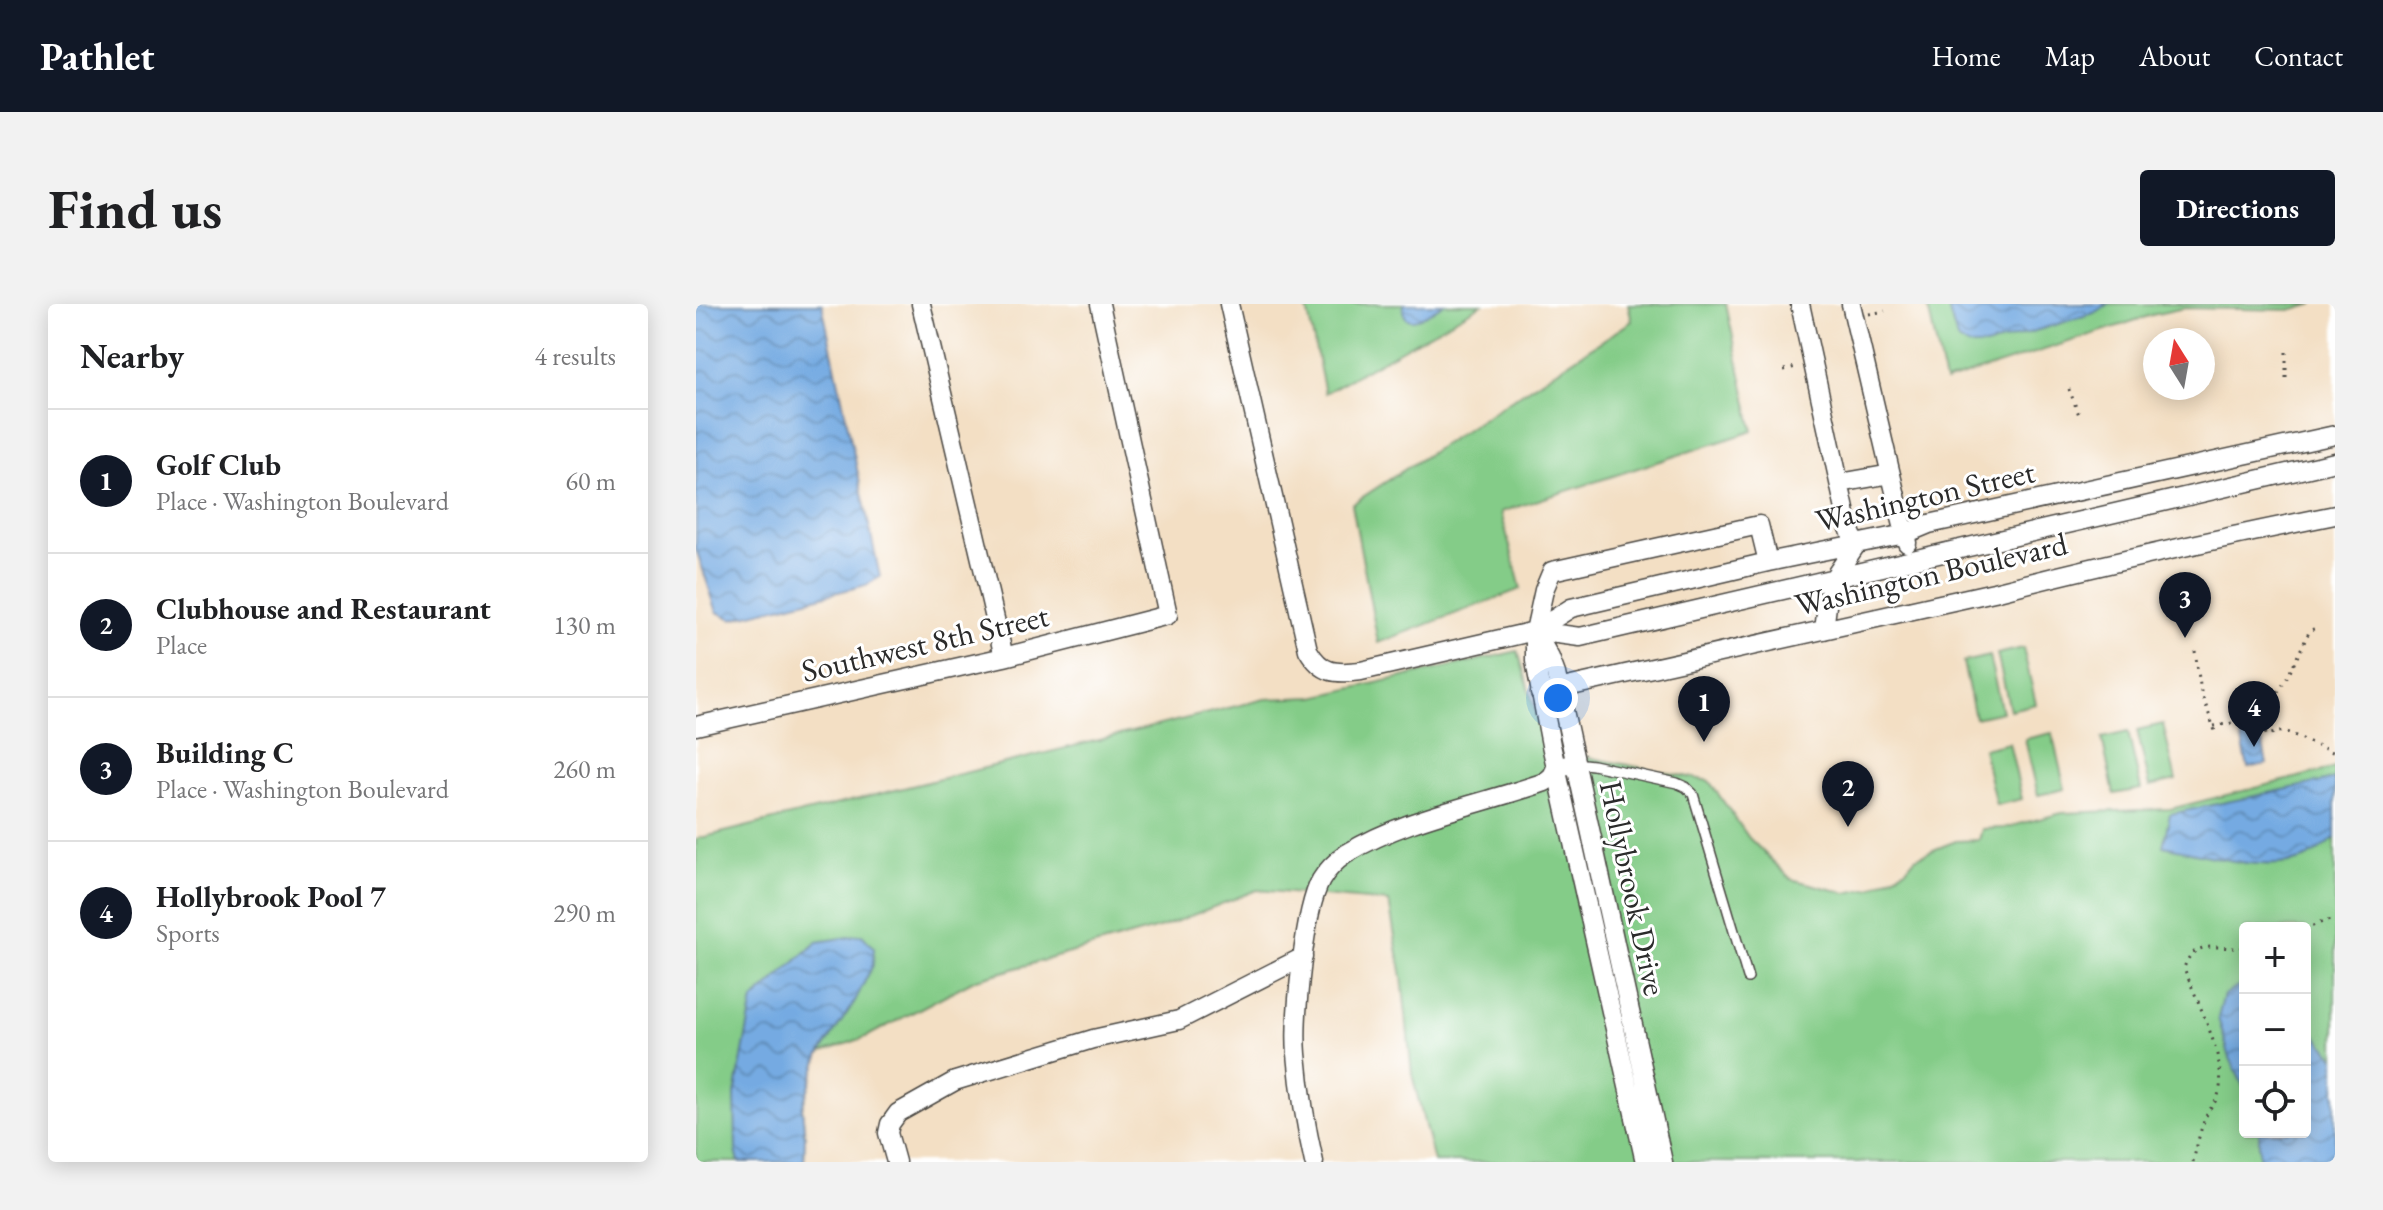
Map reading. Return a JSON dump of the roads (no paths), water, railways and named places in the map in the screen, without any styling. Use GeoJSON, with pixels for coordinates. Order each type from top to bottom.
{"type":"FeatureCollection","features":[{"type":"Feature","properties":{"kind":"street"},"geometry":{"type":"LineString","coordinates":[[921,304],[1004,657]]}},
{"type":"Feature","properties":{"kind":"street","name":"Southwest 8th Street"},"geometry":{"type":"LineString","coordinates":[[696,726],[1004,657],[1168,615],[1100,304]]}},
{"type":"Feature","properties":{"kind":"street","name":"Washington Street"},"geometry":{"type":"LineString","coordinates":[[1229,304],[1308,650],[1314,662],[1336,673],[1361,671],[1535,631],[1571,608],[1905,534],[1929,524],[2326,437]]}},
{"type":"Feature","properties":{"kind":"street"},"geometry":{"type":"LineString","coordinates":[[1800,304],[1849,528],[1856,545],[1833,579],[1824,630]]}},
{"type":"Feature","properties":{"kind":"street"},"geometry":{"type":"LineString","coordinates":[[1851,304],[1910,560]]}},
{"type":"Feature","properties":{"kind":"street"},"geometry":{"type":"LineString","coordinates":[[2326,437],[2329,464]]}},
{"type":"Feature","properties":{"kind":"street","name":"Washington Street"},"geometry":{"type":"LineString","coordinates":[[1535,631],[1580,637],[2329,464]]}},
{"type":"Feature","properties":{"kind":"street"},"geometry":{"type":"LineString","coordinates":[[1840,483],[1891,474]]}},
{"type":"Feature","properties":{"kind":"street","name":"Washington Boulevard"},"geometry":{"type":"LineString","coordinates":[[1550,691],[2011,588],[2055,575],[2335,515]]}},
{"type":"Feature","properties":{"kind":"street","name":"Hollybrook Drive"},"geometry":{"type":"LineString","coordinates":[[1663,1162],[1575,763],[1550,691],[1535,661],[1535,631],[1544,590],[1552,571],[1759,525],[1768,562]]}},
{"type":"Feature","properties":{"kind":"street","name":"Hollybrook Drive"},"geometry":{"type":"LineString","coordinates":[[1550,691],[1556,768],[1645,1162]]}},
{"type":"Feature","properties":{"kind":"street"},"geometry":{"type":"LineString","coordinates":[[1314,1162],[1296,1052],[1303,957],[1315,894],[1321,881],[1345,855],[1403,828],[1545,782],[1556,768],[1575,763]]}},
{"type":"Feature","properties":{"kind":"street"},"geometry":{"type":"LineString","coordinates":[[896,1162],[888,1133],[898,1113],[955,1081],[1093,1039],[1179,1020],[1303,957]]}},
{"type":"Feature","properties":{"kind":"lane"},"geometry":{"type":"LineString","coordinates":[[1575,763],[1677,783],[1693,794],[1748,978]]}},
{"type":"Feature","properties":{"kind":"water"},"geometry":{"type":"Polygon","coordinates":[[[696,304],[822,304],[880,577],[866,585],[732,619],[717,612],[696,549],[696,304]]]}},
{"type":"Feature","properties":{"kind":"water"},"geometry":{"type":"Polygon","coordinates":[[[1404,304],[1444,304],[1412,320],[1404,313],[1404,304]]]}},
{"type":"Feature","properties":{"kind":"water"},"geometry":{"type":"Polygon","coordinates":[[[1947,304],[2108,304],[2094,313],[1986,346],[1968,346],[1957,339],[1947,304]]]}},
{"type":"Feature","properties":{"kind":"water"},"geometry":{"type":"Polygon","coordinates":[[[2259,727],[2267,764],[2248,768],[2240,731],[2259,727]]]}},
{"type":"Feature","properties":{"kind":"water"},"geometry":{"type":"Polygon","coordinates":[[[2335,779],[2335,838],[2304,859],[2288,863],[2252,864],[2163,846],[2170,814],[2335,779]]]}},
{"type":"Feature","properties":{"kind":"water"},"geometry":{"type":"Polygon","coordinates":[[[862,935],[874,948],[873,965],[855,1001],[820,1054],[802,1107],[804,1162],[739,1162],[735,1094],[753,1000],[817,942],[862,935]]]}},
{"type":"Feature","properties":{"kind":"water"},"geometry":{"type":"Polygon","coordinates":[[[2239,986],[2239,1077],[2218,1018],[2224,995],[2239,986]]]}},
{"type":"Feature","properties":{"kind":"water"},"geometry":{"type":"Polygon","coordinates":[[[2311,1028],[2335,1059],[2335,1162],[2259,1162],[2259,1138],[2311,1138],[2311,1028]]]}},
{"type":"Feature","properties":{"kind":"place","name":"Building C"},"geometry":{"type":"Point","coordinates":[2185,638]}},
{"type":"Feature","properties":{"kind":"place","name":"Golf Club"},"geometry":{"type":"Point","coordinates":[1704,742]}},
{"type":"Feature","properties":{"kind":"place","name":"Hollybrook Pool 7"},"geometry":{"type":"Point","coordinates":[2254,747]}},
{"type":"Feature","properties":{"kind":"place","name":"Clubhouse and Restaurant"},"geometry":{"type":"Point","coordinates":[1848,827]}}]}
